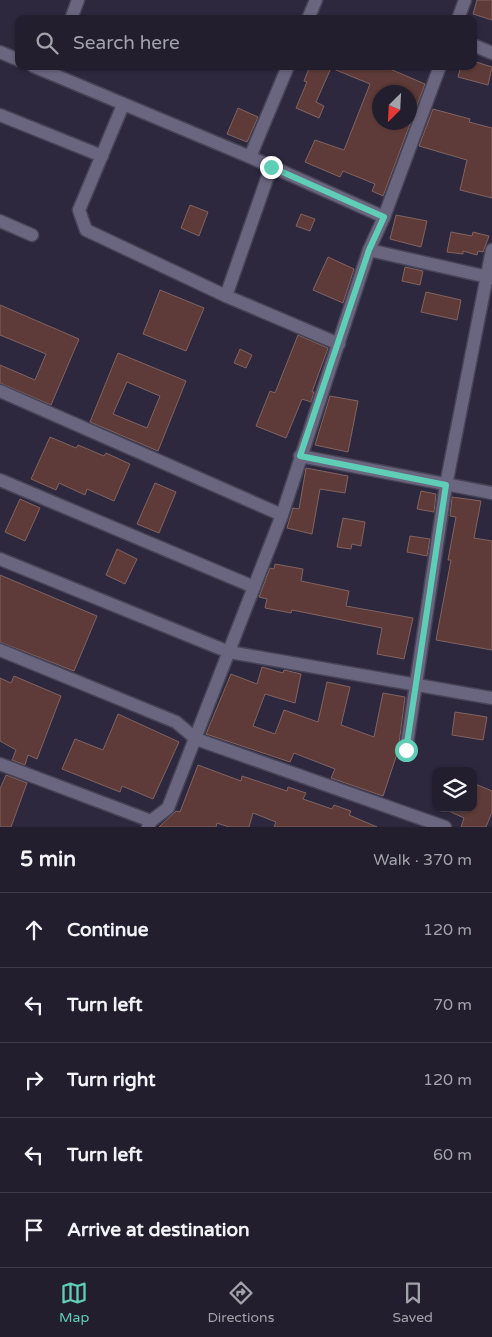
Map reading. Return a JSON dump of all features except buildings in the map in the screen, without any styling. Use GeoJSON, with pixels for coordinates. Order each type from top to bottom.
{"type":"FeatureCollection","features":[{"type":"Feature","properties":{"kind":"street"},"geometry":{"type":"LineString","coordinates":[[72,15],[78,0]]}},
{"type":"Feature","properties":{"kind":"street"},"geometry":{"type":"LineString","coordinates":[[310,15],[316,0]]}},
{"type":"Feature","properties":{"kind":"street"},"geometry":{"type":"LineString","coordinates":[[459,15],[465,0]]}},
{"type":"Feature","properties":{"kind":"street"},"geometry":{"type":"LineString","coordinates":[[477,47],[492,53]]}},
{"type":"Feature","properties":{"kind":"street"},"geometry":{"type":"LineString","coordinates":[[0,52],[15,58]]}},
{"type":"Feature","properties":{"kind":"street"},"geometry":{"type":"LineString","coordinates":[[42,70],[250,157],[384,217]]}},
{"type":"Feature","properties":{"kind":"street"},"geometry":{"type":"LineString","coordinates":[[250,157],[286,70]]}},
{"type":"Feature","properties":{"kind":"street"},"geometry":{"type":"LineString","coordinates":[[0,764],[149,824],[168,808],[282,515],[369,250],[384,217],[439,70]]}},
{"type":"Feature","properties":{"kind":"street"},"geometry":{"type":"LineString","coordinates":[[123,105],[79,210],[86,230],[226,296],[339,344]]}},
{"type":"Feature","properties":{"kind":"street"},"geometry":{"type":"LineString","coordinates":[[0,115],[102,156]]}},
{"type":"Feature","properties":{"kind":"street"},"geometry":{"type":"LineString","coordinates":[[226,296],[271,167]]}},
{"type":"Feature","properties":{"kind":"street"},"geometry":{"type":"LineString","coordinates":[[0,221],[32,235]]}},
{"type":"Feature","properties":{"kind":"street"},"geometry":{"type":"LineString","coordinates":[[369,250],[489,277]]}},
{"type":"Feature","properties":{"kind":"street"},"geometry":{"type":"LineString","coordinates":[[406,750],[446,485],[489,277],[492,250]]}},
{"type":"Feature","properties":{"kind":"street"},"geometry":{"type":"LineString","coordinates":[[0,391],[282,515]]}},
{"type":"Feature","properties":{"kind":"street"},"geometry":{"type":"LineString","coordinates":[[300,456],[492,493]]}},
{"type":"Feature","properties":{"kind":"street"},"geometry":{"type":"LineString","coordinates":[[0,480],[254,587]]}},
{"type":"Feature","properties":{"kind":"street"},"geometry":{"type":"LineString","coordinates":[[0,560],[230,652],[492,698]]}},
{"type":"Feature","properties":{"kind":"street"},"geometry":{"type":"LineString","coordinates":[[0,650],[176,722],[196,739],[444,827]]}},
{"type":"Feature","properties":{"kind":"route"},"geometry":{"type":"LineString","coordinates":[[271,167],[384,217],[369,250],[300,456],[322,462],[446,485],[406,750]]}}]}
